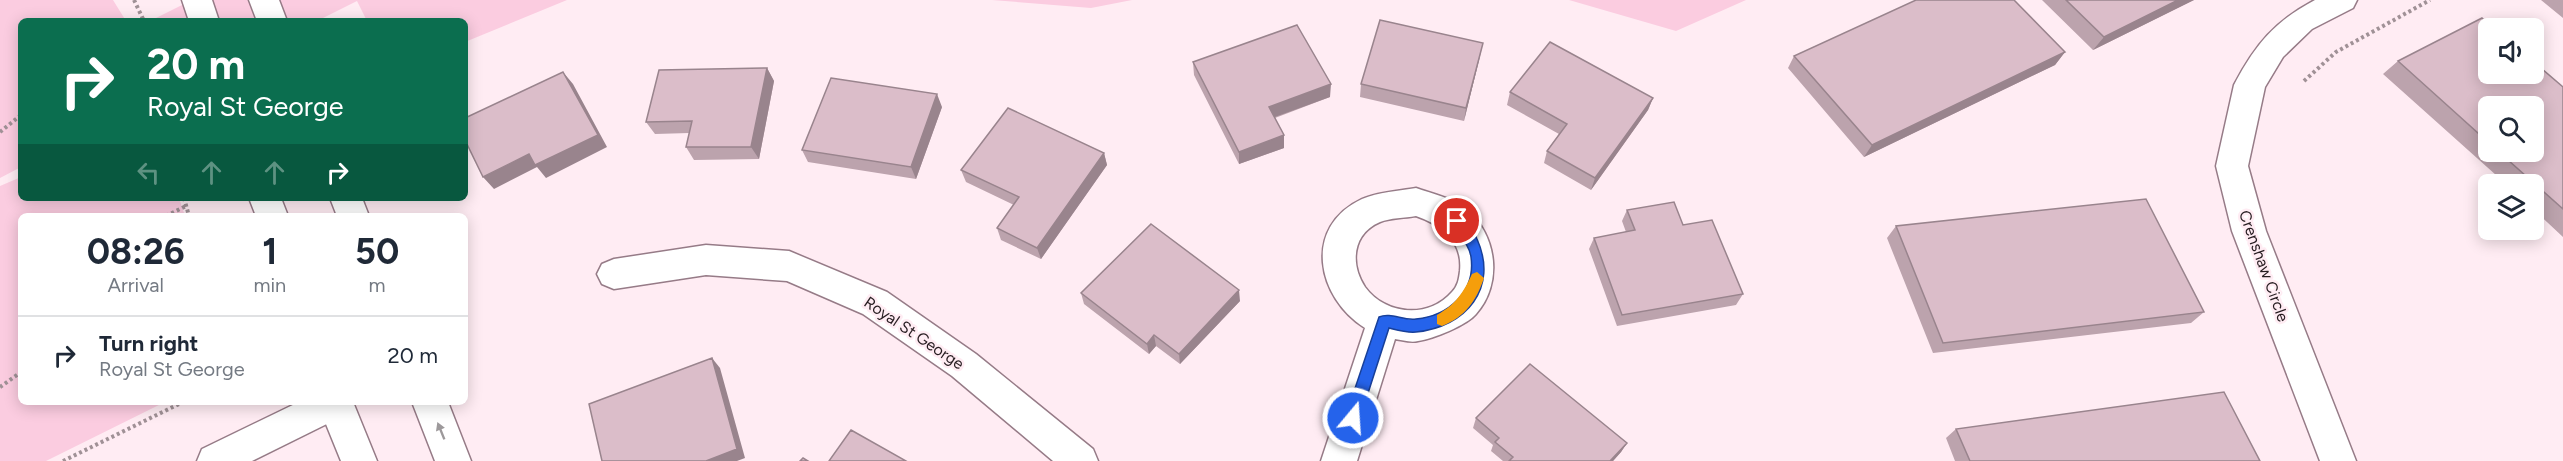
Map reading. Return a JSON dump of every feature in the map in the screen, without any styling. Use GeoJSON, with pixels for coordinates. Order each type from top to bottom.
{"type":"FeatureCollection","features":[{"type":"Feature","properties":{"kind":"street"},"geometry":{"type":"LineString","coordinates":[[197,0],[203,18]]}},
{"type":"Feature","properties":{"kind":"street"},"geometry":{"type":"LineString","coordinates":[[264,0],[271,18]]}},
{"type":"Feature","properties":{"kind":"street","name":"Crenshaw Circle"},"geometry":{"type":"LineString","coordinates":[[2338,461],[2249,231],[2232,166],[2250,85],[2272,48],[2301,21],[2342,0]]}},
{"type":"Feature","properties":{"kind":"street","name":"Royal St George"},"geometry":{"type":"LineString","coordinates":[[614,274],[706,260],[789,266],[875,303],[964,365],[1080,461]]}},
{"type":"Feature","properties":{"kind":"street"},"geometry":{"type":"LineString","coordinates":[[1339,461],[1384,321]]}},
{"type":"Feature","properties":{"kind":"street"},"geometry":{"type":"LineString","coordinates":[[215,461],[329,405]]}},
{"type":"Feature","properties":{"kind":"street"},"geometry":{"type":"LineString","coordinates":[[336,405],[359,461]]}},
{"type":"Feature","properties":{"kind":"street"},"geometry":{"type":"LineString","coordinates":[[431,405],[453,461]]}},
{"type":"Feature","properties":{"kind":"path"},"geometry":{"type":"LineString","coordinates":[[134,0],[143,18]]}},
{"type":"Feature","properties":{"kind":"path"},"geometry":{"type":"LineString","coordinates":[[2304,81],[2336,52],[2430,0]]}},
{"type":"Feature","properties":{"kind":"path"},"geometry":{"type":"LineString","coordinates":[[0,132],[18,117]]}},
{"type":"Feature","properties":{"kind":"path"},"geometry":{"type":"LineString","coordinates":[[185,201],[188,213]]}},
{"type":"Feature","properties":{"kind":"path"},"geometry":{"type":"LineString","coordinates":[[172,213],[186,206]]}},
{"type":"Feature","properties":{"kind":"path"},"geometry":{"type":"LineString","coordinates":[[0,387],[18,374]]}},
{"type":"Feature","properties":{"kind":"path"},"geometry":{"type":"LineString","coordinates":[[63,461],[177,405]]}},
{"type":"Feature","properties":{"kind":"shaded area"},"geometry":{"type":"Polygon","coordinates":[[[0,0],[113,0],[124,18],[18,18],[18,169],[0,178],[0,0]]]}},
{"type":"Feature","properties":{"kind":"shaded area"},"geometry":{"type":"Polygon","coordinates":[[[192,0],[567,0],[468,41],[468,18],[366,18],[357,1],[323,18],[156,18],[192,0]]]}},
{"type":"Feature","properties":{"kind":"shaded area"},"geometry":{"type":"Polygon","coordinates":[[[992,0],[1132,0],[1091,8],[992,0]]]}},
{"type":"Feature","properties":{"kind":"shaded area"},"geometry":{"type":"Polygon","coordinates":[[[1569,0],[1746,0],[1676,31],[1569,0]]]}},
{"type":"Feature","properties":{"kind":"shaded area"},"geometry":{"type":"Polygon","coordinates":[[[18,178],[18,201],[180,201],[184,213],[18,213],[18,405],[159,405],[46,461],[0,461],[0,186],[18,178]]]}},
{"type":"Feature","properties":{"kind":"building"},"geometry":{"type":"Polygon","coordinates":[[[1916,0],[2014,0],[2065,52],[1872,145],[1794,56],[1916,0]]]}},
{"type":"Feature","properties":{"kind":"building"},"geometry":{"type":"Polygon","coordinates":[[[2066,0],[2178,0],[2104,37],[2066,0]]]}},
{"type":"Feature","properties":{"kind":"building"},"geometry":{"type":"Polygon","coordinates":[[[1380,20],[1483,43],[1466,108],[1361,84],[1380,20]]]}},
{"type":"Feature","properties":{"kind":"building"},"geometry":{"type":"Polygon","coordinates":[[[2478,20],[2478,84],[2544,84],[2544,71],[2563,87],[2563,209],[2544,192],[2544,174],[2524,174],[2510,162],[2544,162],[2544,96],[2478,96],[2478,133],[2398,61],[2478,20]]]}},
{"type":"Feature","properties":{"kind":"building"},"geometry":{"type":"Polygon","coordinates":[[[1297,25],[1331,84],[1269,107],[1284,135],[1239,152],[1193,62],[1297,25]]]}},
{"type":"Feature","properties":{"kind":"building"},"geometry":{"type":"Polygon","coordinates":[[[1550,42],[1653,98],[1595,178],[1547,151],[1567,124],[1510,92],[1550,42]]]}},
{"type":"Feature","properties":{"kind":"building"},"geometry":{"type":"Polygon","coordinates":[[[767,68],[751,147],[686,147],[692,121],[646,122],[659,70],[767,68]]]}},
{"type":"Feature","properties":{"kind":"building"},"geometry":{"type":"Polygon","coordinates":[[[563,72],[598,135],[535,165],[529,154],[483,177],[468,146],[468,117],[563,72]]]}},
{"type":"Feature","properties":{"kind":"building"},"geometry":{"type":"Polygon","coordinates":[[[831,78],[937,94],[911,167],[802,150],[831,78]]]}},
{"type":"Feature","properties":{"kind":"building"},"geometry":{"type":"Polygon","coordinates":[[[1008,108],[1104,153],[1037,248],[997,228],[1019,197],[961,170],[1008,108]]]}},
{"type":"Feature","properties":{"kind":"building"},"geometry":{"type":"Polygon","coordinates":[[[2146,199],[2204,312],[1943,343],[1896,226],[2146,199]]]}},
{"type":"Feature","properties":{"kind":"building"},"geometry":{"type":"Polygon","coordinates":[[[1674,202],[1683,225],[1712,220],[1743,294],[1622,315],[1594,238],[1635,230],[1627,210],[1674,202]]]}},
{"type":"Feature","properties":{"kind":"building"},"geometry":{"type":"Polygon","coordinates":[[[1151,224],[1239,290],[1179,354],[1154,335],[1147,344],[1081,293],[1151,224]]]}},
{"type":"Feature","properties":{"kind":"building"},"geometry":{"type":"Polygon","coordinates":[[[712,358],[737,449],[706,461],[602,461],[589,404],[712,358]]]}},
{"type":"Feature","properties":{"kind":"building"},"geometry":{"type":"Polygon","coordinates":[[[1530,364],[1627,443],[1610,461],[1509,461],[1513,457],[1495,442],[1499,438],[1476,418],[1530,364]]]}},
{"type":"Feature","properties":{"kind":"building"},"geometry":{"type":"Polygon","coordinates":[[[2224,392],[2260,461],[1970,461],[1956,429],[2224,392]]]}},
{"type":"Feature","properties":{"kind":"building"},"geometry":{"type":"Polygon","coordinates":[[[851,430],[906,461],[829,461],[851,430]]]}},
{"type":"Feature","properties":{"kind":"slow traffic"},"geometry":{"type":"LineString","coordinates":[[1442,319],[1456,311],[1470,296],[1477,278]]}},
{"type":"Feature","properties":{"kind":"route"},"geometry":{"type":"LineString","coordinates":[[1353,418],[1384,321],[1390,324],[1414,326],[1437,322],[1456,311],[1470,296],[1478,277],[1478,256],[1470,237],[1457,221]]}}]}
